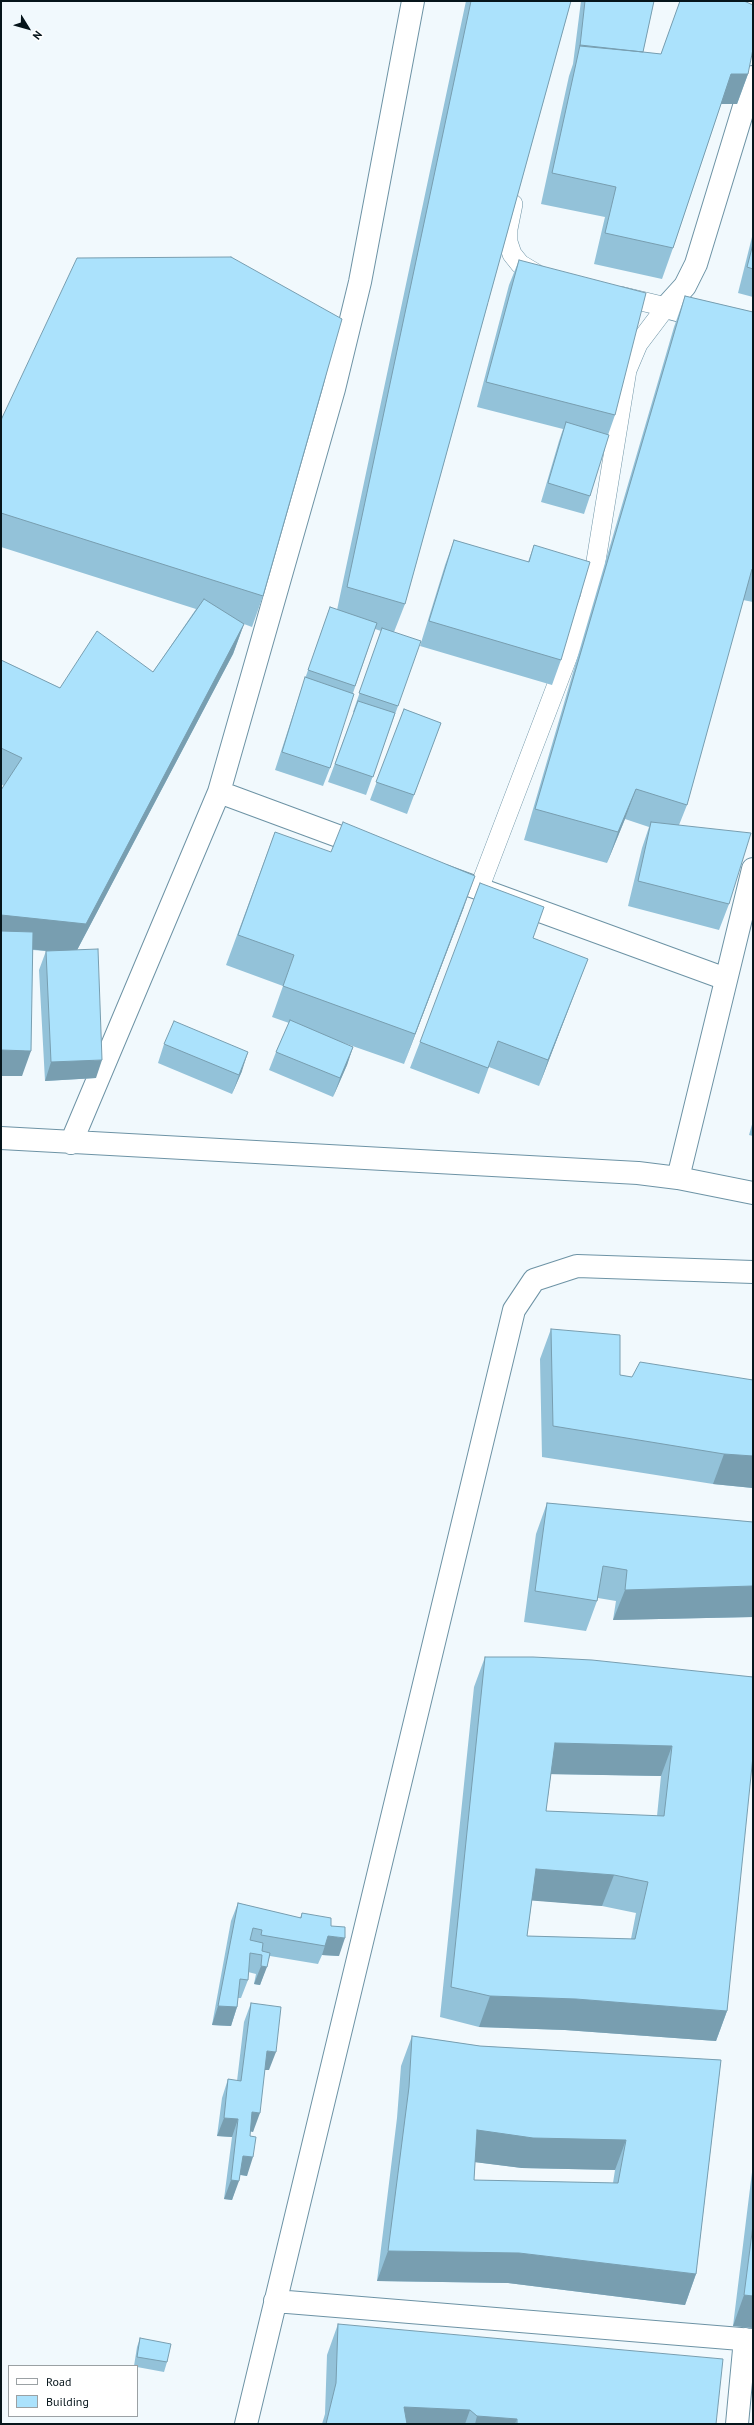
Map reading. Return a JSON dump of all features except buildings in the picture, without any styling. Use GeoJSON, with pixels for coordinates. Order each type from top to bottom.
{"type":"FeatureCollection","features":[{"type":"Feature","properties":{"kind":"street"},"geometry":{"type":"LineString","coordinates":[[70,1143],[218,792],[336,382],[360,282],[413,1]]}},
{"type":"Feature","properties":{"kind":"street"},"geometry":{"type":"LineString","coordinates":[[753,77],[696,264],[685,286],[666,307],[753,330]]}},
{"type":"Feature","properties":{"kind":"street"},"geometry":{"type":"LineString","coordinates":[[218,792],[382,853]]}},
{"type":"Feature","properties":{"kind":"street"},"geometry":{"type":"LineString","coordinates":[[678,1178],[753,869]]}},
{"type":"Feature","properties":{"kind":"street"},"geometry":{"type":"LineString","coordinates":[[427,870],[726,978]]}},
{"type":"Feature","properties":{"kind":"street"},"geometry":{"type":"LineString","coordinates":[[1,1138],[70,1143],[638,1173],[678,1178],[753,1193]]}},
{"type":"Feature","properties":{"kind":"street"},"geometry":{"type":"LineString","coordinates":[[246,2424],[514,1310],[534,1280],[577,1266],[753,1272]]}},
{"type":"Feature","properties":{"kind":"street"},"geometry":{"type":"LineString","coordinates":[[275,2301],[749,2340],[737,2424]]}},
{"type":"Feature","properties":{"kind":"lane"},"geometry":{"type":"LineString","coordinates":[[515,190],[508,229],[508,242],[512,254],[530,272],[545,279],[560,282]]}},
{"type":"Feature","properties":{"kind":"lane"},"geometry":{"type":"LineString","coordinates":[[479,889],[590,598],[627,370],[638,344],[666,307],[606,293]]}}]}
